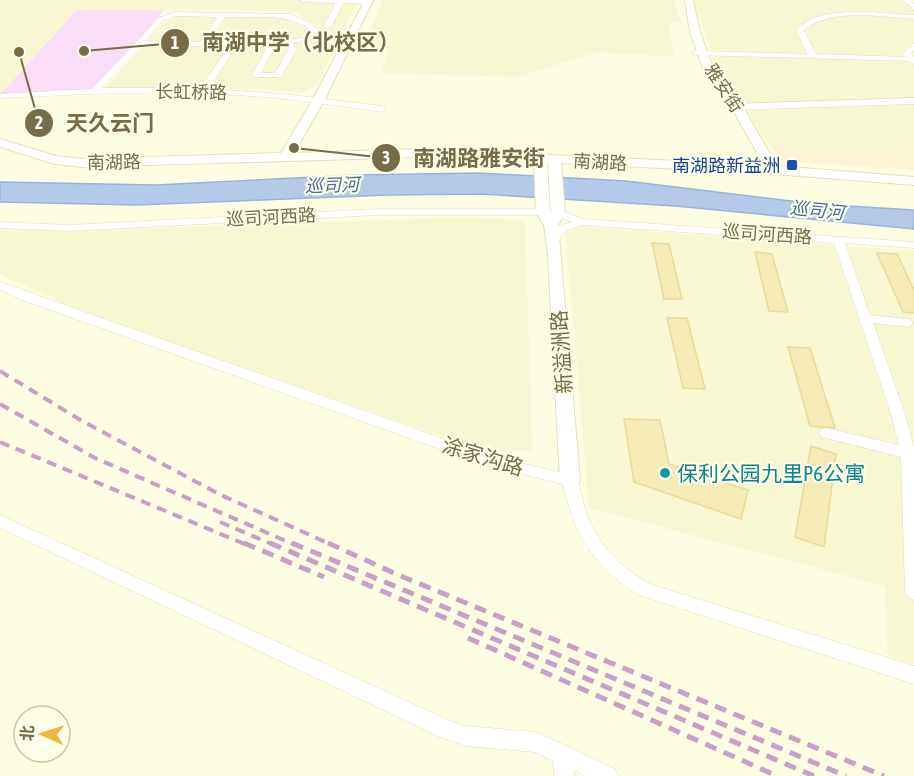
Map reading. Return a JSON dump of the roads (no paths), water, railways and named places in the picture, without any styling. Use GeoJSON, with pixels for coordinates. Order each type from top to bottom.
{"type":"FeatureCollection","features":[{"type":"Feature","properties":{"kind":"main road","name":"雅安街"},"geometry":{"type":"LineString","coordinates":[[682,0],[699,53],[734,107],[767,170]]}},
{"type":"Feature","properties":{"kind":"main road","name":"雅安街"},"geometry":{"type":"LineString","coordinates":[[688,0],[699,53]]}},
{"type":"Feature","properties":{"kind":"main road"},"geometry":{"type":"LineString","coordinates":[[320,101],[370,1]]}},
{"type":"Feature","properties":{"kind":"main road"},"geometry":{"type":"LineString","coordinates":[[290,156],[370,1]]}},
{"type":"Feature","properties":{"kind":"main road","name":"南湖路"},"geometry":{"type":"LineString","coordinates":[[0,142],[55,160],[74,163],[408,153],[767,170],[914,181]]}},
{"type":"Feature","properties":{"kind":"main road"},"geometry":{"type":"LineString","coordinates":[[540,159],[551,223]]}},
{"type":"Feature","properties":{"kind":"main road"},"geometry":{"type":"LineString","coordinates":[[551,223],[554,159]]}},
{"type":"Feature","properties":{"kind":"main road","name":"新溢洲路"},"geometry":{"type":"LineString","coordinates":[[551,223],[570,480]]}},
{"type":"Feature","properties":{"kind":"street"},"geometry":{"type":"LineString","coordinates":[[303,0],[370,1]]}},
{"type":"Feature","properties":{"kind":"street"},"geometry":{"type":"LineString","coordinates":[[906,0],[914,8]]}},
{"type":"Feature","properties":{"kind":"street"},"geometry":{"type":"LineString","coordinates":[[327,27],[341,1]]}},
{"type":"Feature","properties":{"kind":"street"},"geometry":{"type":"LineString","coordinates":[[94,91],[166,16],[183,13],[290,16],[300,19],[343,52]]}},
{"type":"Feature","properties":{"kind":"street"},"geometry":{"type":"LineString","coordinates":[[202,44],[224,14]]}},
{"type":"Feature","properties":{"kind":"street"},"geometry":{"type":"LineString","coordinates":[[813,56],[800,31],[807,22],[814,19],[848,15],[914,17]]}},
{"type":"Feature","properties":{"kind":"street"},"geometry":{"type":"LineString","coordinates":[[139,43],[273,45],[322,36]]}},
{"type":"Feature","properties":{"kind":"street"},"geometry":{"type":"LineString","coordinates":[[273,45],[256,75],[278,75],[293,49],[290,43]]}},
{"type":"Feature","properties":{"kind":"street"},"geometry":{"type":"LineString","coordinates":[[202,91],[234,44]]}},
{"type":"Feature","properties":{"kind":"street"},"geometry":{"type":"LineString","coordinates":[[912,61],[907,54],[914,45]]}},
{"type":"Feature","properties":{"kind":"street"},"geometry":{"type":"LineString","coordinates":[[699,53],[912,61]]}},
{"type":"Feature","properties":{"kind":"street","name":"长虹桥路"},"geometry":{"type":"LineString","coordinates":[[0,96],[47,92],[202,91],[382,109]]}},
{"type":"Feature","properties":{"kind":"street"},"geometry":{"type":"LineString","coordinates":[[734,107],[914,101]]}},
{"type":"Feature","properties":{"kind":"street","name":"巡司河西路"},"geometry":{"type":"LineString","coordinates":[[0,225],[69,228],[378,212],[551,223],[583,222],[914,245]]}},
{"type":"Feature","properties":{"kind":"street"},"geometry":{"type":"LineString","coordinates":[[551,223],[561,229],[583,222]]}},
{"type":"Feature","properties":{"kind":"street"},"geometry":{"type":"LineString","coordinates":[[838,239],[898,414],[908,453],[914,592]]}},
{"type":"Feature","properties":{"kind":"street","name":"涂家沟路"},"geometry":{"type":"LineString","coordinates":[[0,285],[29,298],[490,461],[570,480]]}},
{"type":"Feature","properties":{"kind":"street"},"geometry":{"type":"LineString","coordinates":[[865,318],[908,323]]}},
{"type":"Feature","properties":{"kind":"street"},"geometry":{"type":"LineString","coordinates":[[826,433],[908,453]]}},
{"type":"Feature","properties":{"kind":"street"},"geometry":{"type":"LineString","coordinates":[[570,480],[574,502],[590,541],[612,568],[626,580],[645,590],[914,675]]}},
{"type":"Feature","properties":{"kind":"street"},"geometry":{"type":"LineString","coordinates":[[0,521],[445,729],[465,736],[536,742],[608,776]]}},
{"type":"Feature","properties":{"kind":"street"},"geometry":{"type":"LineString","coordinates":[[563,754],[564,776]]}},
{"type":"Feature","properties":{"kind":"water","name":"巡司河"},"geometry":{"type":"Polygon","coordinates":[[[478,173],[626,181],[816,204],[914,210],[914,229],[675,206],[480,194],[389,195],[136,205],[0,202],[0,182],[156,185],[355,175],[478,173]]]}},
{"type":"Feature","properties":{"kind":"railway"},"geometry":{"type":"LineString","coordinates":[[0,371],[82,421],[221,495],[332,545]]}},
{"type":"Feature","properties":{"kind":"railway"},"geometry":{"type":"LineString","coordinates":[[0,404],[95,458],[295,545]]}},
{"type":"Feature","properties":{"kind":"railway"},"geometry":{"type":"LineString","coordinates":[[0,442],[247,545]]}},
{"type":"Feature","properties":{"kind":"railway"},"geometry":{"type":"LineString","coordinates":[[220,522],[274,545]]}},
{"type":"Feature","properties":{"kind":"railway"},"geometry":{"type":"LineString","coordinates":[[244,543],[324,577]]}},
{"type":"Feature","properties":{"kind":"railway"},"geometry":{"type":"LineString","coordinates":[[270,543],[814,776]]}},
{"type":"Feature","properties":{"kind":"railway"},"geometry":{"type":"LineString","coordinates":[[292,543],[846,776]]}},
{"type":"Feature","properties":{"kind":"railway"},"geometry":{"type":"LineString","coordinates":[[328,543],[396,574],[884,776]]}},
{"type":"Feature","properties":{"kind":"railway"},"geometry":{"type":"LineString","coordinates":[[468,638],[777,776]]}},
{"type":"Feature","properties":{"kind":"place","name":"南湖中学（北校区）"},"geometry":{"type":"Point","coordinates":[84,51]}},
{"type":"Feature","properties":{"kind":"place","name":"天久云门"},"geometry":{"type":"Point","coordinates":[19,52]}},
{"type":"Feature","properties":{"kind":"place","name":"南湖路雅安街"},"geometry":{"type":"Point","coordinates":[294,148]}},
{"type":"Feature","properties":{"kind":"place","name":"南湖路新益洲"},"geometry":{"type":"Point","coordinates":[792,165]}},
{"type":"Feature","properties":{"kind":"place","name":"保利公园九里P6公寓"},"geometry":{"type":"Point","coordinates":[665,473]}}]}
